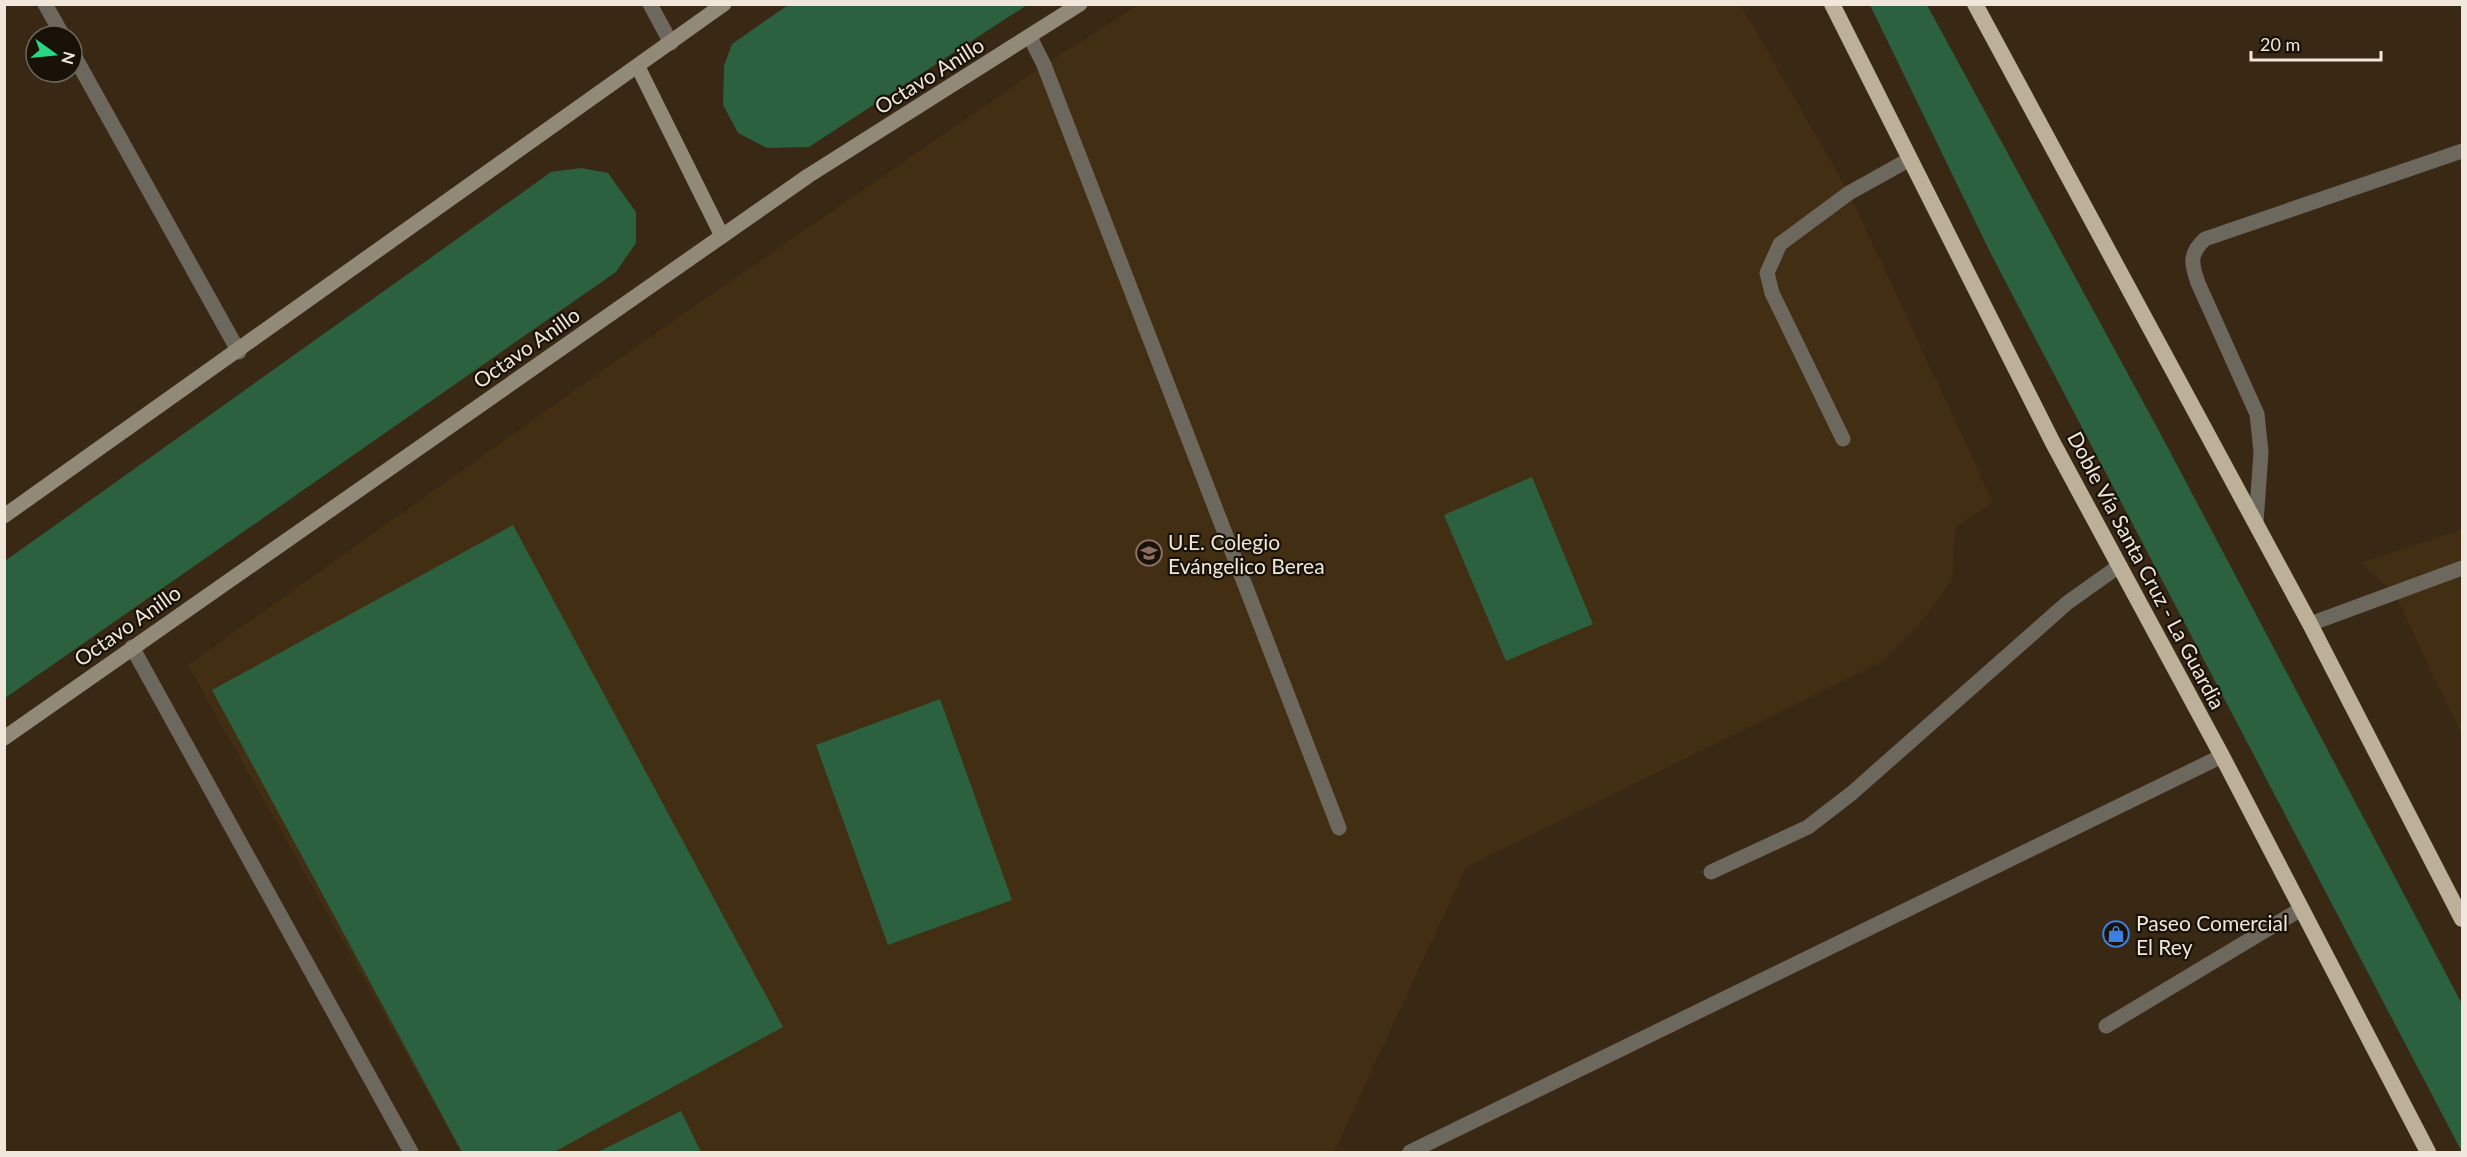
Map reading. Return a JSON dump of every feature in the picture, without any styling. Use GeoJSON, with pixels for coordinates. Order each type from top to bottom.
{"type":"FeatureCollection","features":[{"type":"Feature","properties":{"kind":"highway","name":"Doble Vía Santa Cruz - La Guardia"},"geometry":{"type":"LineString","coordinates":[[1832,4],[2052,443],[2222,756],[2428,1152]]}},
{"type":"Feature","properties":{"kind":"highway"},"geometry":{"type":"LineString","coordinates":[[1975,4],[2310,624],[2463,919]]}},
{"type":"Feature","properties":{"kind":"main road"},"geometry":{"type":"LineString","coordinates":[[4,516],[238,352],[724,4]]}},
{"type":"Feature","properties":{"kind":"main road","name":"Octavo Anillo"},"geometry":{"type":"LineString","coordinates":[[4,738],[808,176],[1080,4]]}},
{"type":"Feature","properties":{"kind":"main road"},"geometry":{"type":"LineString","coordinates":[[638,67],[722,236]]}},
{"type":"Feature","properties":{"kind":"street"},"geometry":{"type":"LineString","coordinates":[[45,4],[56,24]]}},
{"type":"Feature","properties":{"kind":"street"},"geometry":{"type":"LineString","coordinates":[[650,4],[671,43]]}},
{"type":"Feature","properties":{"kind":"street"},"geometry":{"type":"LineString","coordinates":[[1030,37],[1048,76],[1339,828]]}},
{"type":"Feature","properties":{"kind":"street"},"geometry":{"type":"LineString","coordinates":[[84,74],[238,352]]}},
{"type":"Feature","properties":{"kind":"street"},"geometry":{"type":"LineString","coordinates":[[2256,523],[2261,452],[2257,414],[2198,283],[2192,266],[2194,249],[2205,239],[2463,151]]}},
{"type":"Feature","properties":{"kind":"street"},"geometry":{"type":"LineString","coordinates":[[1843,439],[1772,293],[1767,273],[1780,244],[1849,193],[1910,159]]}},
{"type":"Feature","properties":{"kind":"street"},"geometry":{"type":"LineString","coordinates":[[1711,872],[1808,827],[1852,793],[2067,603],[2119,566]]}},
{"type":"Feature","properties":{"kind":"street"},"geometry":{"type":"LineString","coordinates":[[2310,624],[2463,568]]}},
{"type":"Feature","properties":{"kind":"street"},"geometry":{"type":"LineString","coordinates":[[132,647],[411,1152]]}},
{"type":"Feature","properties":{"kind":"street"},"geometry":{"type":"LineString","coordinates":[[1410,1152],[2222,756]]}},
{"type":"Feature","properties":{"kind":"street"},"geometry":{"type":"LineString","coordinates":[[2106,1026],[2301,909]]}},
{"type":"Feature","properties":{"kind":"shaded area","name":"U.E. Colegio Evángelico Berea"},"geometry":{"type":"Polygon","coordinates":[[[1138,5],[1741,5],[1849,193],[1993,502],[1955,527],[1952,580],[1921,622],[1881,662],[1466,867],[1334,1152],[461,1152],[188,665],[657,332],[1044,65],[1138,5]]]}},
{"type":"Feature","properties":{"kind":"shaded area"},"geometry":{"type":"Polygon","coordinates":[[[2462,529],[2462,735],[2394,593],[2361,563],[2462,529]]]}},
{"type":"Feature","properties":{"kind":"green space"},"geometry":{"type":"Polygon","coordinates":[[[788,5],[1027,5],[809,147],[767,148],[738,133],[723,105],[724,66],[732,44],[788,5]]]}},
{"type":"Feature","properties":{"kind":"green space"},"geometry":{"type":"Polygon","coordinates":[[[1870,5],[1927,5],[2159,431],[2462,1004],[2462,1152],[1991,254],[1870,5]]]}},
{"type":"Feature","properties":{"kind":"green space"},"geometry":{"type":"Polygon","coordinates":[[[581,168],[608,173],[636,212],[636,243],[616,272],[5,698],[5,561],[551,172],[581,168]]]}},
{"type":"Feature","properties":{"kind":"green space"},"geometry":{"type":"Polygon","coordinates":[[[1532,477],[1593,624],[1506,661],[1444,515],[1532,477]]]}},
{"type":"Feature","properties":{"kind":"green space"},"geometry":{"type":"Polygon","coordinates":[[[513,525],[783,1027],[554,1152],[462,1152],[212,690],[513,525]]]}},
{"type":"Feature","properties":{"kind":"green space"},"geometry":{"type":"Polygon","coordinates":[[[940,699],[1012,900],[888,945],[816,745],[940,699]]]}},
{"type":"Feature","properties":{"kind":"green space"},"geometry":{"type":"Polygon","coordinates":[[[681,1111],[701,1152],[598,1152],[681,1111]]]}},
{"type":"Feature","properties":{"kind":"place","name":"U.E. Colegio Evángelico Berea"},"geometry":{"type":"Point","coordinates":[1149,553]}},
{"type":"Feature","properties":{"kind":"place","name":"Paseo Comercial El Rey"},"geometry":{"type":"Point","coordinates":[2116,934]}}]}
